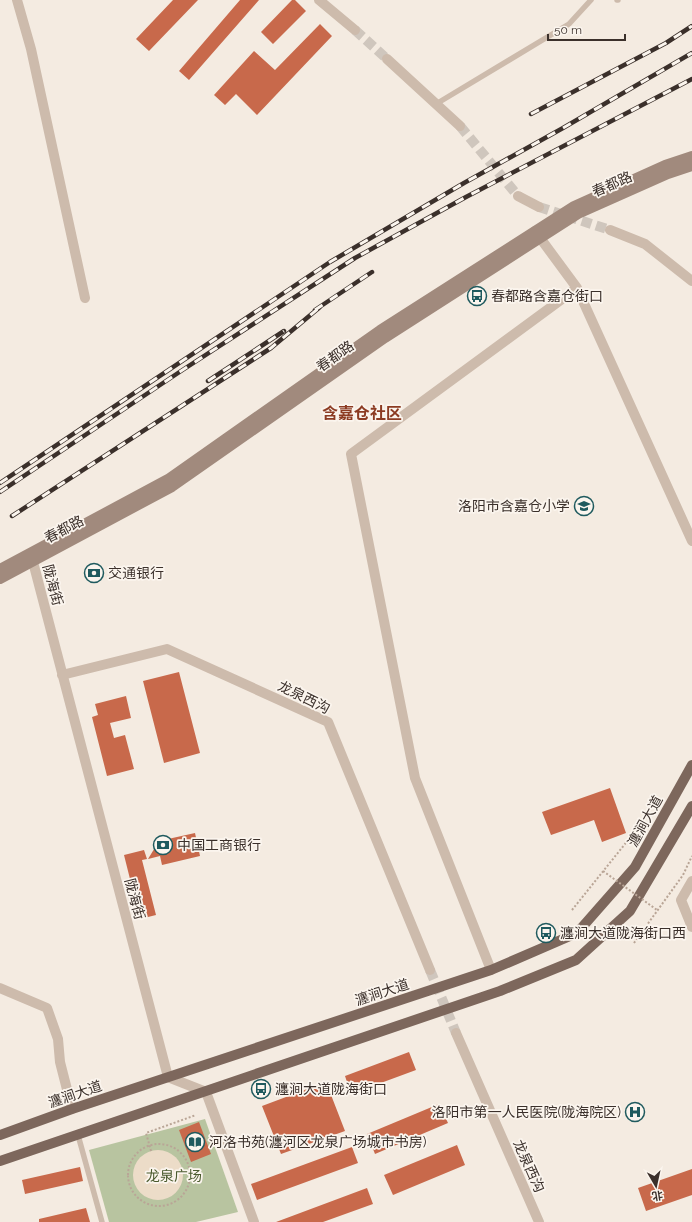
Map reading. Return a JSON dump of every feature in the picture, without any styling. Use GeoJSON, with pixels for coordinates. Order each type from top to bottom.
{"type":"FeatureCollection","features":[{"type":"Feature","properties":{"kind":"main road","name":"春都路"},"geometry":{"type":"LineString","coordinates":[[0,570],[31,558],[172,487],[385,338],[537,235],[574,206],[665,165],[692,156]]}},
{"type":"Feature","properties":{"kind":"main road","name":"春都路"},"geometry":{"type":"LineString","coordinates":[[537,235],[578,214],[668,174],[692,166]]}},
{"type":"Feature","properties":{"kind":"main road","name":"春都路"},"geometry":{"type":"LineString","coordinates":[[0,579],[31,558]]}},
{"type":"Feature","properties":{"kind":"main road","name":"瀍涧大道"},"geometry":{"type":"LineString","coordinates":[[0,1135],[72,1109],[491,970],[577,933],[635,867],[692,765]]}},
{"type":"Feature","properties":{"kind":"main road"},"geometry":{"type":"LineString","coordinates":[[0,1161],[78,1136],[500,991],[576,960],[630,911],[692,806]]}},
{"type":"Feature","properties":{"kind":"street"},"geometry":{"type":"LineString","coordinates":[[17,0],[31,49],[85,298]]}},
{"type":"Feature","properties":{"kind":"street"},"geometry":{"type":"LineString","coordinates":[[319,0],[355,30]]}},
{"type":"Feature","properties":{"kind":"street"},"geometry":{"type":"LineString","coordinates":[[387,59],[460,126]]}},
{"type":"Feature","properties":{"kind":"street"},"geometry":{"type":"LineString","coordinates":[[518,196],[539,207]]}},
{"type":"Feature","properties":{"kind":"street"},"geometry":{"type":"LineString","coordinates":[[610,230],[645,244],[692,281]]}},
{"type":"Feature","properties":{"kind":"street"},"geometry":{"type":"LineString","coordinates":[[537,235],[577,288],[692,541]]}},
{"type":"Feature","properties":{"kind":"street"},"geometry":{"type":"LineString","coordinates":[[491,970],[415,778],[351,454],[577,288]]}},
{"type":"Feature","properties":{"kind":"street","name":"陇海街"},"geometry":{"type":"LineString","coordinates":[[31,558],[168,1077]]}},
{"type":"Feature","properties":{"kind":"street","name":"龙泉西沟"},"geometry":{"type":"LineString","coordinates":[[62,675],[167,649],[328,722],[430,970]]}},
{"type":"Feature","properties":{"kind":"street"},"geometry":{"type":"LineString","coordinates":[[692,880],[681,900],[692,927]]}},
{"type":"Feature","properties":{"kind":"street"},"geometry":{"type":"LineString","coordinates":[[0,988],[47,1008],[58,1039],[60,1062],[72,1109]]}},
{"type":"Feature","properties":{"kind":"street","name":"龙泉西沟"},"geometry":{"type":"LineString","coordinates":[[456,1033],[539,1222]]}},
{"type":"Feature","properties":{"kind":"street"},"geometry":{"type":"LineString","coordinates":[[168,1077],[206,1092],[254,1222]]}},
{"type":"Feature","properties":{"kind":"lane"},"geometry":{"type":"LineString","coordinates":[[436,104],[568,24],[591,0]]}},
{"type":"Feature","properties":{"kind":"lane"},"geometry":{"type":"LineString","coordinates":[[78,1136],[102,1222]]}},
{"type":"Feature","properties":{"kind":"path"},"geometry":{"type":"LineString","coordinates":[[572,910],[637,829]]}},
{"type":"Feature","properties":{"kind":"path"},"geometry":{"type":"LineString","coordinates":[[634,943],[683,875],[692,856]]}},
{"type":"Feature","properties":{"kind":"path"},"geometry":{"type":"LineString","coordinates":[[603,871],[657,910]]}},
{"type":"Feature","properties":{"kind":"path"},"geometry":{"type":"LineString","coordinates":[[151,1151],[146,1133],[196,1116]]}},
{"type":"Feature","properties":{"kind":"path"},"geometry":{"type":"LineString","coordinates":[[160,1144],[170,1146],[179,1151],[186,1159],[190,1168],[190,1179],[187,1189],[181,1197],[173,1203],[158,1206],[143,1203],[135,1196],[129,1187],[127,1177],[128,1167],[133,1157],[140,1150],[149,1145],[160,1144]]}},
{"type":"Feature","properties":{"kind":"green space","name":"龙泉广场"},"geometry":{"type":"Polygon","coordinates":[[[205,1119],[238,1212],[196,1222],[109,1222],[89,1150],[205,1119]]]}},
{"type":"Feature","properties":{"kind":"shaded area"},"geometry":{"type":"Polygon","coordinates":[[[153,1150],[163,1150],[176,1157],[183,1170],[183,1180],[176,1193],[163,1200],[153,1200],[144,1196],[137,1189],[133,1180],[133,1170],[137,1161],[144,1154],[153,1150]]]}},
{"type":"Feature","properties":{"kind":"building"},"geometry":{"type":"Polygon","coordinates":[[[173,0],[198,0],[149,51],[136,39],[173,0]]]}},
{"type":"Feature","properties":{"kind":"building"},"geometry":{"type":"Polygon","coordinates":[[[240,0],[259,0],[189,80],[179,71],[240,0]]]}},
{"type":"Feature","properties":{"kind":"building"},"geometry":{"type":"Polygon","coordinates":[[[292,0],[295,0],[306,11],[273,44],[261,32],[292,0]]]}},
{"type":"Feature","properties":{"kind":"building"},"geometry":{"type":"Polygon","coordinates":[[[320,24],[332,36],[257,115],[236,94],[225,105],[214,95],[254,51],[275,70],[320,24]]]}},
{"type":"Feature","properties":{"kind":"building"},"geometry":{"type":"Polygon","coordinates":[[[179,672],[200,753],[164,763],[143,681],[179,672]]]}},
{"type":"Feature","properties":{"kind":"building"},"geometry":{"type":"Polygon","coordinates":[[[126,696],[131,718],[110,723],[114,738],[125,735],[134,769],[107,776],[92,717],[98,715],[95,704],[126,696]]]}},
{"type":"Feature","properties":{"kind":"building"},"geometry":{"type":"Polygon","coordinates":[[[610,788],[626,833],[602,842],[594,820],[551,835],[542,812],[610,788]]]}},
{"type":"Feature","properties":{"kind":"building"},"geometry":{"type":"Polygon","coordinates":[[[195,833],[200,856],[162,865],[160,856],[148,859],[159,841],[195,833]]]}},
{"type":"Feature","properties":{"kind":"building"},"geometry":{"type":"Polygon","coordinates":[[[144,850],[147,859],[142,860],[156,915],[140,919],[124,855],[144,850]]]}},
{"type":"Feature","properties":{"kind":"building"},"geometry":{"type":"Polygon","coordinates":[[[409,1052],[416,1070],[351,1094],[345,1076],[409,1052]]]}},
{"type":"Feature","properties":{"kind":"building"},"geometry":{"type":"Polygon","coordinates":[[[326,1082],[345,1131],[281,1154],[262,1106],[326,1082]]]}},
{"type":"Feature","properties":{"kind":"building"},"geometry":{"type":"Polygon","coordinates":[[[439,1104],[448,1123],[375,1154],[367,1134],[439,1104]]]}},
{"type":"Feature","properties":{"kind":"building","name":"河洛书苑(瀍河区龙泉广场城市书房)"},"geometry":{"type":"Polygon","coordinates":[[[199,1122],[211,1154],[191,1162],[179,1130],[199,1122]]]}},
{"type":"Feature","properties":{"kind":"building"},"geometry":{"type":"Polygon","coordinates":[[[457,1145],[465,1165],[393,1195],[384,1175],[457,1145]]]}},
{"type":"Feature","properties":{"kind":"building"},"geometry":{"type":"Polygon","coordinates":[[[352,1147],[358,1163],[257,1200],[251,1184],[352,1147]]]}},
{"type":"Feature","properties":{"kind":"building"},"geometry":{"type":"Polygon","coordinates":[[[80,1167],[83,1181],[25,1194],[22,1180],[80,1167]]]}},
{"type":"Feature","properties":{"kind":"building"},"geometry":{"type":"Polygon","coordinates":[[[692,1169],[692,1195],[646,1211],[638,1188],[692,1169]]]}},
{"type":"Feature","properties":{"kind":"building"},"geometry":{"type":"Polygon","coordinates":[[[367,1188],[373,1204],[323,1222],[276,1222],[367,1188]]]}},
{"type":"Feature","properties":{"kind":"building"},"geometry":{"type":"Polygon","coordinates":[[[86,1208],[90,1222],[39,1222],[39,1219],[86,1208]]]}},
{"type":"Feature","properties":{"kind":"tunnel"},"geometry":{"type":"LineString","coordinates":[[355,30],[387,59]]}},
{"type":"Feature","properties":{"kind":"tunnel"},"geometry":{"type":"LineString","coordinates":[[460,126],[518,196]]}},
{"type":"Feature","properties":{"kind":"tunnel"},"geometry":{"type":"LineString","coordinates":[[539,207],[610,230]]}},
{"type":"Feature","properties":{"kind":"tunnel"},"geometry":{"type":"LineString","coordinates":[[430,970],[456,1033]]}},
{"type":"Feature","properties":{"kind":"railway"},"geometry":{"type":"LineString","coordinates":[[531,114],[666,43],[692,26]]}},
{"type":"Feature","properties":{"kind":"railway"},"geometry":{"type":"LineString","coordinates":[[0,483],[330,262],[464,183],[563,128],[692,53]]}},
{"type":"Feature","properties":{"kind":"railway"},"geometry":{"type":"LineString","coordinates":[[0,492],[181,371],[355,258],[466,197],[692,79]]}},
{"type":"Feature","properties":{"kind":"railway"},"geometry":{"type":"LineString","coordinates":[[315,310],[372,272]]}},
{"type":"Feature","properties":{"kind":"railway"},"geometry":{"type":"LineString","coordinates":[[12,516],[271,348],[320,307]]}},
{"type":"Feature","properties":{"kind":"railway"},"geometry":{"type":"LineString","coordinates":[[208,381],[284,331]]}},
{"type":"Feature","properties":{"kind":"place","name":"春都路含嘉仓街口"},"geometry":{"type":"Point","coordinates":[477,296]}},
{"type":"Feature","properties":{"kind":"place","name":"洛阳市含嘉仓小学"},"geometry":{"type":"Point","coordinates":[584,506]}},
{"type":"Feature","properties":{"kind":"place","name":"交通银行"},"geometry":{"type":"Point","coordinates":[94,573]}},
{"type":"Feature","properties":{"kind":"place","name":"中国工商银行"},"geometry":{"type":"Point","coordinates":[163,845]}},
{"type":"Feature","properties":{"kind":"place","name":"瀍涧大道陇海街口西"},"geometry":{"type":"Point","coordinates":[546,933]}},
{"type":"Feature","properties":{"kind":"place","name":"瀍涧大道陇海街口"},"geometry":{"type":"Point","coordinates":[261,1089]}},
{"type":"Feature","properties":{"kind":"place","name":"洛阳市第一人民医院(陇海院区)"},"geometry":{"type":"Point","coordinates":[635,1112]}},
{"type":"Feature","properties":{"kind":"place","name":"河洛书苑(瀍河区龙泉广场城市书房)"},"geometry":{"type":"Point","coordinates":[195,1142]}},
{"type":"Feature","properties":{"kind":"district","name":"含嘉仓社区"},"geometry":{"type":"Point","coordinates":[362,413]}}]}
